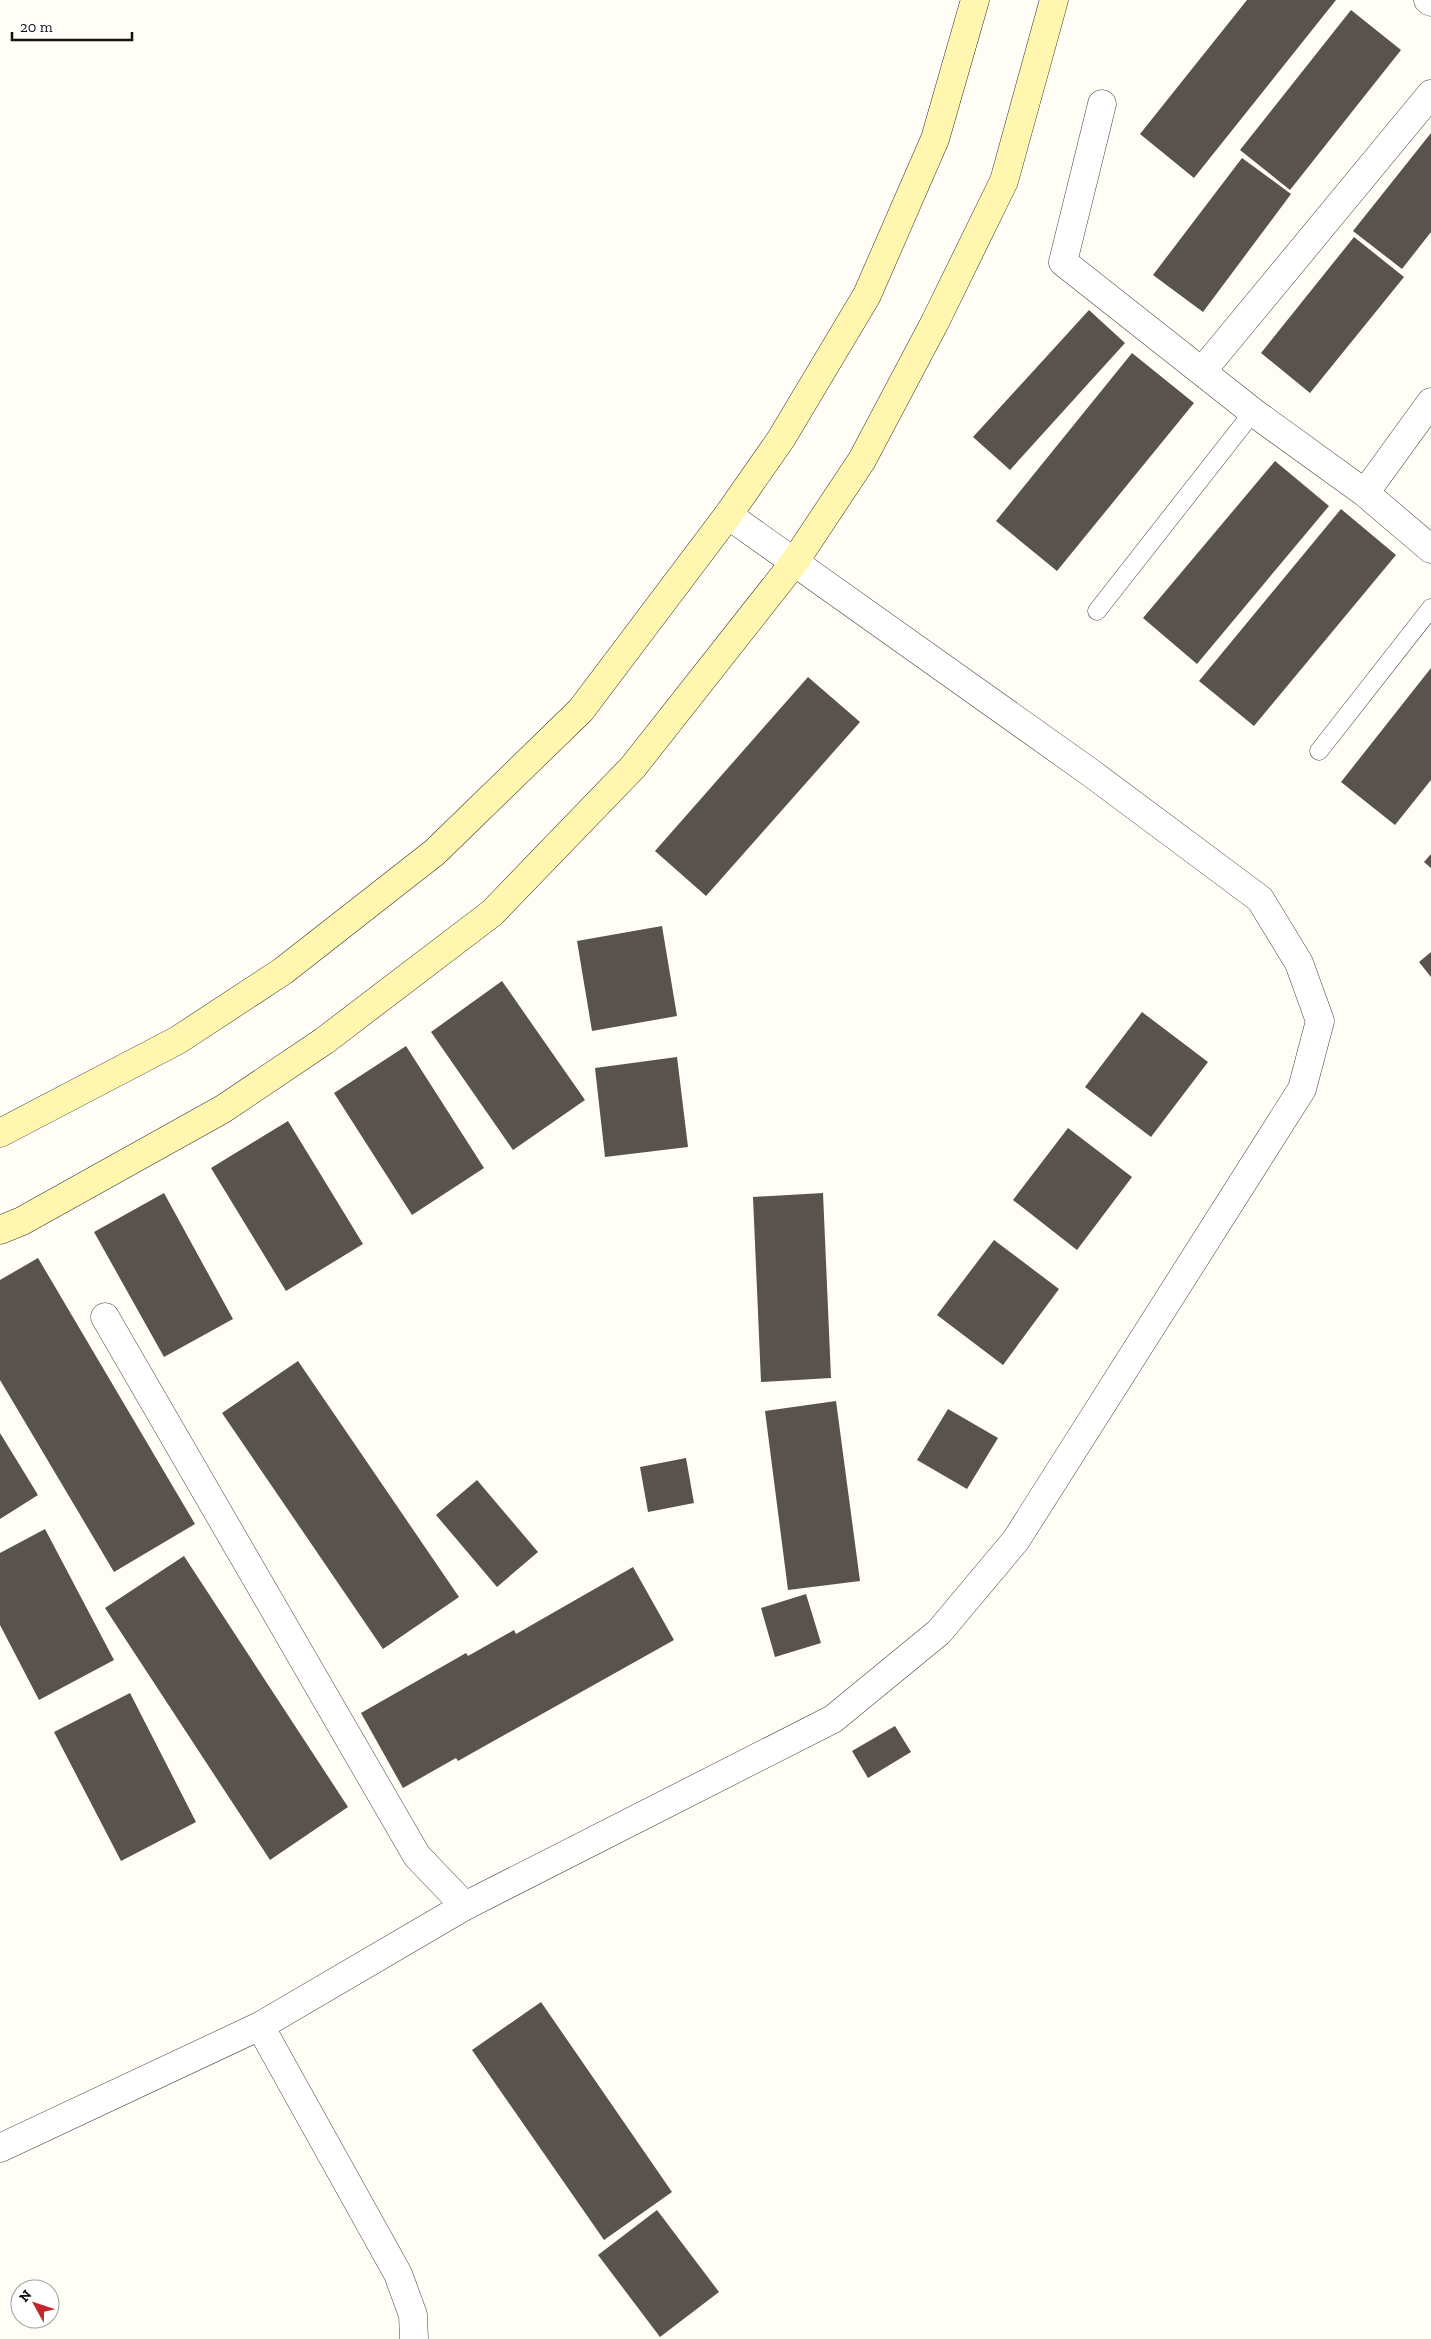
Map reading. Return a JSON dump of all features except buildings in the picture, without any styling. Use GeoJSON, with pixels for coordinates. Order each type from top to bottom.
{"type":"FeatureCollection","features":[{"type":"Feature","properties":{"kind":"street"},"geometry":{"type":"LineString","coordinates":[[0,1133],[178,1040],[283,971],[435,852],[580,710],[728,516],[781,439],[867,295],[935,139],[975,0]]}},
{"type":"Feature","properties":{"kind":"street"},"geometry":{"type":"LineString","coordinates":[[0,1230],[22,1222],[223,1109],[324,1041],[492,913],[633,767],[793,564],[862,460],[935,322],[1004,180],[1054,0]]}},
{"type":"Feature","properties":{"kind":"street"},"geometry":{"type":"LineString","coordinates":[[1203,370],[1431,94]]}},
{"type":"Feature","properties":{"kind":"street"},"geometry":{"type":"LineString","coordinates":[[1102,104],[1063,262],[1203,370],[1254,412],[1365,493],[1431,549]]}},
{"type":"Feature","properties":{"kind":"street"},"geometry":{"type":"LineString","coordinates":[[1365,493],[1431,402]]}},
{"type":"Feature","properties":{"kind":"street"},"geometry":{"type":"LineString","coordinates":[[0,2148],[260,2026],[465,1906],[833,1719],[938,1632],[1016,1540],[1302,1089],[1320,1021],[1299,963],[1260,899],[1091,773],[793,564],[728,516]]}},
{"type":"Feature","properties":{"kind":"street"},"geometry":{"type":"LineString","coordinates":[[105,1317],[417,1856],[465,1906]]}},
{"type":"Feature","properties":{"kind":"street"},"geometry":{"type":"LineString","coordinates":[[260,2026],[398,2274],[412,2314],[414,2339]]}},
{"type":"Feature","properties":{"kind":"lane"},"geometry":{"type":"LineString","coordinates":[[1097,611],[1254,412]]}},
{"type":"Feature","properties":{"kind":"lane"},"geometry":{"type":"LineString","coordinates":[[1319,751],[1431,608]]}}]}
